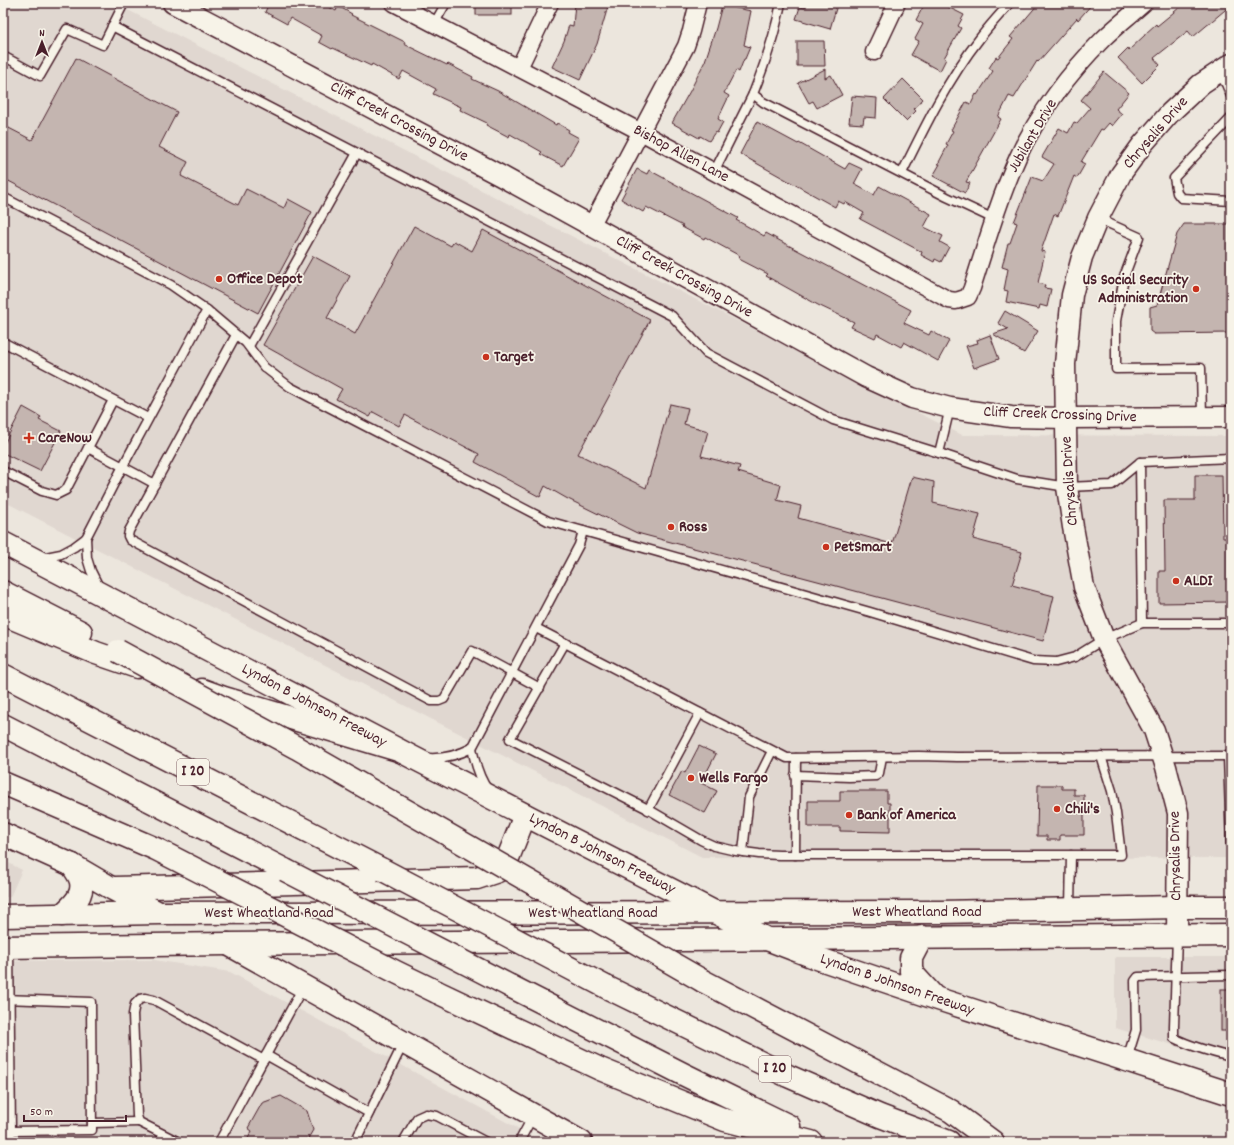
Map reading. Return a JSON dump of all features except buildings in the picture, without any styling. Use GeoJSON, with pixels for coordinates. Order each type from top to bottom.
{"type":"FeatureCollection","features":[{"type":"Feature","properties":{"kind":"main road","name":"Lyndon B Johnson Freeway"},"geometry":{"type":"LineString","coordinates":[[3,543],[405,754],[767,939],[814,957],[935,998],[1231,1094]]}},
{"type":"Feature","properties":{"kind":"main road"},"geometry":{"type":"LineString","coordinates":[[3,592],[118,651],[297,748],[703,981],[951,1111],[993,1142]]}},
{"type":"Feature","properties":{"kind":"main road"},"geometry":{"type":"LineString","coordinates":[[3,614],[96,652],[224,698],[405,754]]}},
{"type":"Feature","properties":{"kind":"main road","name":"I 20"},"geometry":{"type":"LineString","coordinates":[[3,675],[383,870],[606,987],[788,1076],[880,1116],[949,1142]]}},
{"type":"Feature","properties":{"kind":"main road"},"geometry":{"type":"LineString","coordinates":[[3,725],[683,1074],[767,1116],[824,1142]]}},
{"type":"Feature","properties":{"kind":"main road"},"geometry":{"type":"LineString","coordinates":[[3,783],[156,849],[396,972],[600,1069],[724,1120],[811,1142]]}},
{"type":"Feature","properties":{"kind":"main road"},"geometry":{"type":"LineString","coordinates":[[113,888],[477,878],[498,871],[508,858],[525,815]]}},
{"type":"Feature","properties":{"kind":"main road"},"geometry":{"type":"LineString","coordinates":[[3,834],[72,864],[159,913],[227,944]]}},
{"type":"Feature","properties":{"kind":"main road"},"geometry":{"type":"LineString","coordinates":[[62,914],[77,901],[81,891],[81,881],[72,864]]}},
{"type":"Feature","properties":{"kind":"main road"},"geometry":{"type":"LineString","coordinates":[[587,940],[610,932],[656,925],[670,913],[677,892]]}},
{"type":"Feature","properties":{"kind":"main road","name":"West Wheatland Road"},"geometry":{"type":"LineString","coordinates":[[3,916],[159,913],[319,914],[941,912],[1231,907]]}},
{"type":"Feature","properties":{"kind":"main road"},"geometry":{"type":"LineString","coordinates":[[319,914],[305,924],[274,927],[261,935],[256,952],[304,986],[581,1142]]}},
{"type":"Feature","properties":{"kind":"main road","name":"West Wheatland Road"},"geometry":{"type":"LineString","coordinates":[[6,947],[227,944],[256,952],[587,940],[1231,935]]}},
{"type":"Feature","properties":{"kind":"main road"},"geometry":{"type":"LineString","coordinates":[[922,937],[911,958],[911,972],[935,998]]}},
{"type":"Feature","properties":{"kind":"street","name":"Cliff Creek Crossing Drive"},"geometry":{"type":"LineString","coordinates":[[173,3],[421,133],[866,377],[912,398],[950,408],[1011,416],[1066,418],[1231,417]]}},
{"type":"Feature","properties":{"kind":"street","name":"Bishop Allen Lane"},"geometry":{"type":"LineString","coordinates":[[394,3],[641,132],[950,300],[956,301],[968,297]]}},
{"type":"Feature","properties":{"kind":"street"},"geometry":{"type":"LineString","coordinates":[[519,68],[550,3]]}},
{"type":"Feature","properties":{"kind":"street"},"geometry":{"type":"LineString","coordinates":[[591,226],[686,46],[698,3]]}},
{"type":"Feature","properties":{"kind":"street"},"geometry":{"type":"LineString","coordinates":[[874,52],[897,3]]}},
{"type":"Feature","properties":{"kind":"street","name":"Jubilant Drive"},"geometry":{"type":"LineString","coordinates":[[968,297],[999,202],[1019,156],[1040,118],[1070,77],[1103,39],[1144,3]]}},
{"type":"Feature","properties":{"kind":"street","name":"Chrysalis Drive"},"geometry":{"type":"LineString","coordinates":[[1177,935],[1176,907],[1178,813],[1154,730],[1104,639],[1084,587],[1072,527],[1067,487],[1065,364],[1072,295],[1082,257],[1098,218],[1121,174],[1142,145],[1170,113],[1201,84],[1224,68]]}},
{"type":"Feature","properties":{"kind":"lane"},"geometry":{"type":"LineString","coordinates":[[3,56],[40,76],[67,29],[103,45],[124,3]]}},
{"type":"Feature","properties":{"kind":"lane"},"geometry":{"type":"LineString","coordinates":[[434,24],[446,3]]}},
{"type":"Feature","properties":{"kind":"lane"},"geometry":{"type":"LineString","coordinates":[[714,172],[753,94],[765,63],[781,3]]}},
{"type":"Feature","properties":{"kind":"lane"},"geometry":{"type":"LineString","coordinates":[[902,173],[941,98],[960,66],[980,37],[1010,3]]}},
{"type":"Feature","properties":{"kind":"lane"},"geometry":{"type":"LineString","coordinates":[[112,26],[672,316],[706,353],[833,420],[1017,479],[1067,487],[1112,485],[1140,462],[1231,458]]}},
{"type":"Feature","properties":{"kind":"lane"},"geometry":{"type":"LineString","coordinates":[[1224,68],[1226,84],[1231,96]]}},
{"type":"Feature","properties":{"kind":"lane"},"geometry":{"type":"LineString","coordinates":[[753,94],[763,102],[947,197],[994,219]]}},
{"type":"Feature","properties":{"kind":"lane"},"geometry":{"type":"LineString","coordinates":[[1231,118],[1174,178],[1177,193],[1182,198],[1231,201]]}},
{"type":"Feature","properties":{"kind":"lane"},"geometry":{"type":"LineString","coordinates":[[248,346],[357,153]]}},
{"type":"Feature","properties":{"kind":"lane"},"geometry":{"type":"LineString","coordinates":[[3,197],[171,285],[207,310],[248,346],[264,367],[290,387],[548,521],[870,612],[1033,661],[1056,662],[1075,658],[1104,639],[1142,623],[1231,623]]}},
{"type":"Feature","properties":{"kind":"lane"},"geometry":{"type":"LineString","coordinates":[[1098,218],[1139,237],[1124,277],[1116,321],[1116,369],[1201,368],[1202,417]]}},
{"type":"Feature","properties":{"kind":"lane"},"geometry":{"type":"LineString","coordinates":[[35,559],[61,554],[86,538],[148,418],[207,310]]}},
{"type":"Feature","properties":{"kind":"lane"},"geometry":{"type":"LineString","coordinates":[[236,335],[129,531],[128,536],[130,540],[431,701],[439,701],[444,699],[472,651],[540,688]]}},
{"type":"Feature","properties":{"kind":"lane"},"geometry":{"type":"LineString","coordinates":[[3,342],[148,418]]}},
{"type":"Feature","properties":{"kind":"lane"},"geometry":{"type":"LineString","coordinates":[[3,471],[42,491],[56,495],[66,490],[113,400]]}},
{"type":"Feature","properties":{"kind":"lane"},"geometry":{"type":"LineString","coordinates":[[939,453],[950,408]]}},
{"type":"Feature","properties":{"kind":"lane"},"geometry":{"type":"LineString","coordinates":[[88,448],[155,484]]}},
{"type":"Feature","properties":{"kind":"lane"},"geometry":{"type":"LineString","coordinates":[[1140,462],[1142,623]]}},
{"type":"Feature","properties":{"kind":"lane"},"geometry":{"type":"LineString","coordinates":[[405,754],[436,759],[460,754],[472,748],[579,545],[583,531]]}},
{"type":"Feature","properties":{"kind":"lane"},"geometry":{"type":"LineString","coordinates":[[86,538],[87,558],[102,595]]}},
{"type":"Feature","properties":{"kind":"lane"},"geometry":{"type":"LineString","coordinates":[[536,628],[787,758],[1230,756],[1231,845]]}},
{"type":"Feature","properties":{"kind":"lane"},"geometry":{"type":"LineString","coordinates":[[566,643],[510,739],[648,810],[714,846],[759,854],[795,855],[1121,856],[1112,791],[1101,756]]}},
{"type":"Feature","properties":{"kind":"lane"},"geometry":{"type":"LineString","coordinates":[[648,810],[700,713]]}},
{"type":"Feature","properties":{"kind":"lane"},"geometry":{"type":"LineString","coordinates":[[472,748],[480,775],[487,788],[500,802]]}},
{"type":"Feature","properties":{"kind":"lane"},"geometry":{"type":"LineString","coordinates":[[743,852],[749,797],[772,751]]}},
{"type":"Feature","properties":{"kind":"lane"},"geometry":{"type":"LineString","coordinates":[[795,775],[849,777],[876,776],[879,773],[882,757]]}},
{"type":"Feature","properties":{"kind":"lane"},"geometry":{"type":"LineString","coordinates":[[795,855],[796,758]]}},
{"type":"Feature","properties":{"kind":"lane"},"geometry":{"type":"LineString","coordinates":[[1070,910],[1071,855]]}},
{"type":"Feature","properties":{"kind":"lane"},"geometry":{"type":"LineString","coordinates":[[1177,935],[1174,1038],[1209,1052],[1231,1057]]}},
{"type":"Feature","properties":{"kind":"lane"},"geometry":{"type":"LineString","coordinates":[[6,947],[7,1131],[10,1142]]}},
{"type":"Feature","properties":{"kind":"lane"},"geometry":{"type":"LineString","coordinates":[[1126,1060],[1136,1030],[1135,981],[1138,977],[1231,975]]}},
{"type":"Feature","properties":{"kind":"lane"},"geometry":{"type":"LineString","coordinates":[[219,1142],[304,986]]}},
{"type":"Feature","properties":{"kind":"lane"},"geometry":{"type":"LineString","coordinates":[[139,1122],[137,1116],[133,1014],[135,1004],[140,999],[145,998],[154,1000],[369,1113]]}},
{"type":"Feature","properties":{"kind":"lane"},"geometry":{"type":"LineString","coordinates":[[6,999],[91,1002],[92,1123],[92,1130],[7,1131]]}},
{"type":"Feature","properties":{"kind":"lane"},"geometry":{"type":"LineString","coordinates":[[355,1142],[404,1043]]}},
{"type":"Feature","properties":{"kind":"lane"},"geometry":{"type":"LineString","coordinates":[[403,1142],[417,1118],[426,1114],[437,1116],[486,1142]]}},
{"type":"Feature","properties":{"kind":"lane"},"geometry":{"type":"LineString","coordinates":[[519,1142],[533,1115]]}},
{"type":"Feature","properties":{"kind":"lane"},"geometry":{"type":"LineString","coordinates":[[92,1123],[139,1122],[179,1142]]}},
{"type":"Feature","properties":{"kind":"shaded area"},"geometry":{"type":"Polygon","coordinates":[[[3,3],[114,3],[962,435],[1231,436],[1231,858],[702,857],[3,501],[3,3]]]}},
{"type":"Feature","properties":{"kind":"shaded area"},"geometry":{"type":"Polygon","coordinates":[[[3,860],[22,870],[10,897],[3,897],[3,860]]]}},
{"type":"Feature","properties":{"kind":"shaded area"},"geometry":{"type":"Polygon","coordinates":[[[1115,957],[1231,957],[1231,1062],[1115,1028],[1115,957]]]}},
{"type":"Feature","properties":{"kind":"shaded area"},"geometry":{"type":"Polygon","coordinates":[[[154,960],[230,972],[543,1142],[3,1142],[3,961],[154,960]]]}},
{"type":"Feature","properties":{"kind":"place","name":"Office Depot"},"geometry":{"type":"Point","coordinates":[219,279]}},
{"type":"Feature","properties":{"kind":"place","name":"US Social Security Administration"},"geometry":{"type":"Point","coordinates":[1196,289]}},
{"type":"Feature","properties":{"kind":"place","name":"Target"},"geometry":{"type":"Point","coordinates":[486,357]}},
{"type":"Feature","properties":{"kind":"place","name":"CareNow"},"geometry":{"type":"Point","coordinates":[29,438]}},
{"type":"Feature","properties":{"kind":"place","name":"Ross"},"geometry":{"type":"Point","coordinates":[671,527]}},
{"type":"Feature","properties":{"kind":"place","name":"PetSmart"},"geometry":{"type":"Point","coordinates":[826,547]}},
{"type":"Feature","properties":{"kind":"place","name":"ALDI"},"geometry":{"type":"Point","coordinates":[1176,581]}},
{"type":"Feature","properties":{"kind":"place","name":"Wells Fargo"},"geometry":{"type":"Point","coordinates":[691,778]}},
{"type":"Feature","properties":{"kind":"place","name":"Chili's"},"geometry":{"type":"Point","coordinates":[1057,809]}},
{"type":"Feature","properties":{"kind":"place","name":"Bank of America"},"geometry":{"type":"Point","coordinates":[849,815]}}]}
